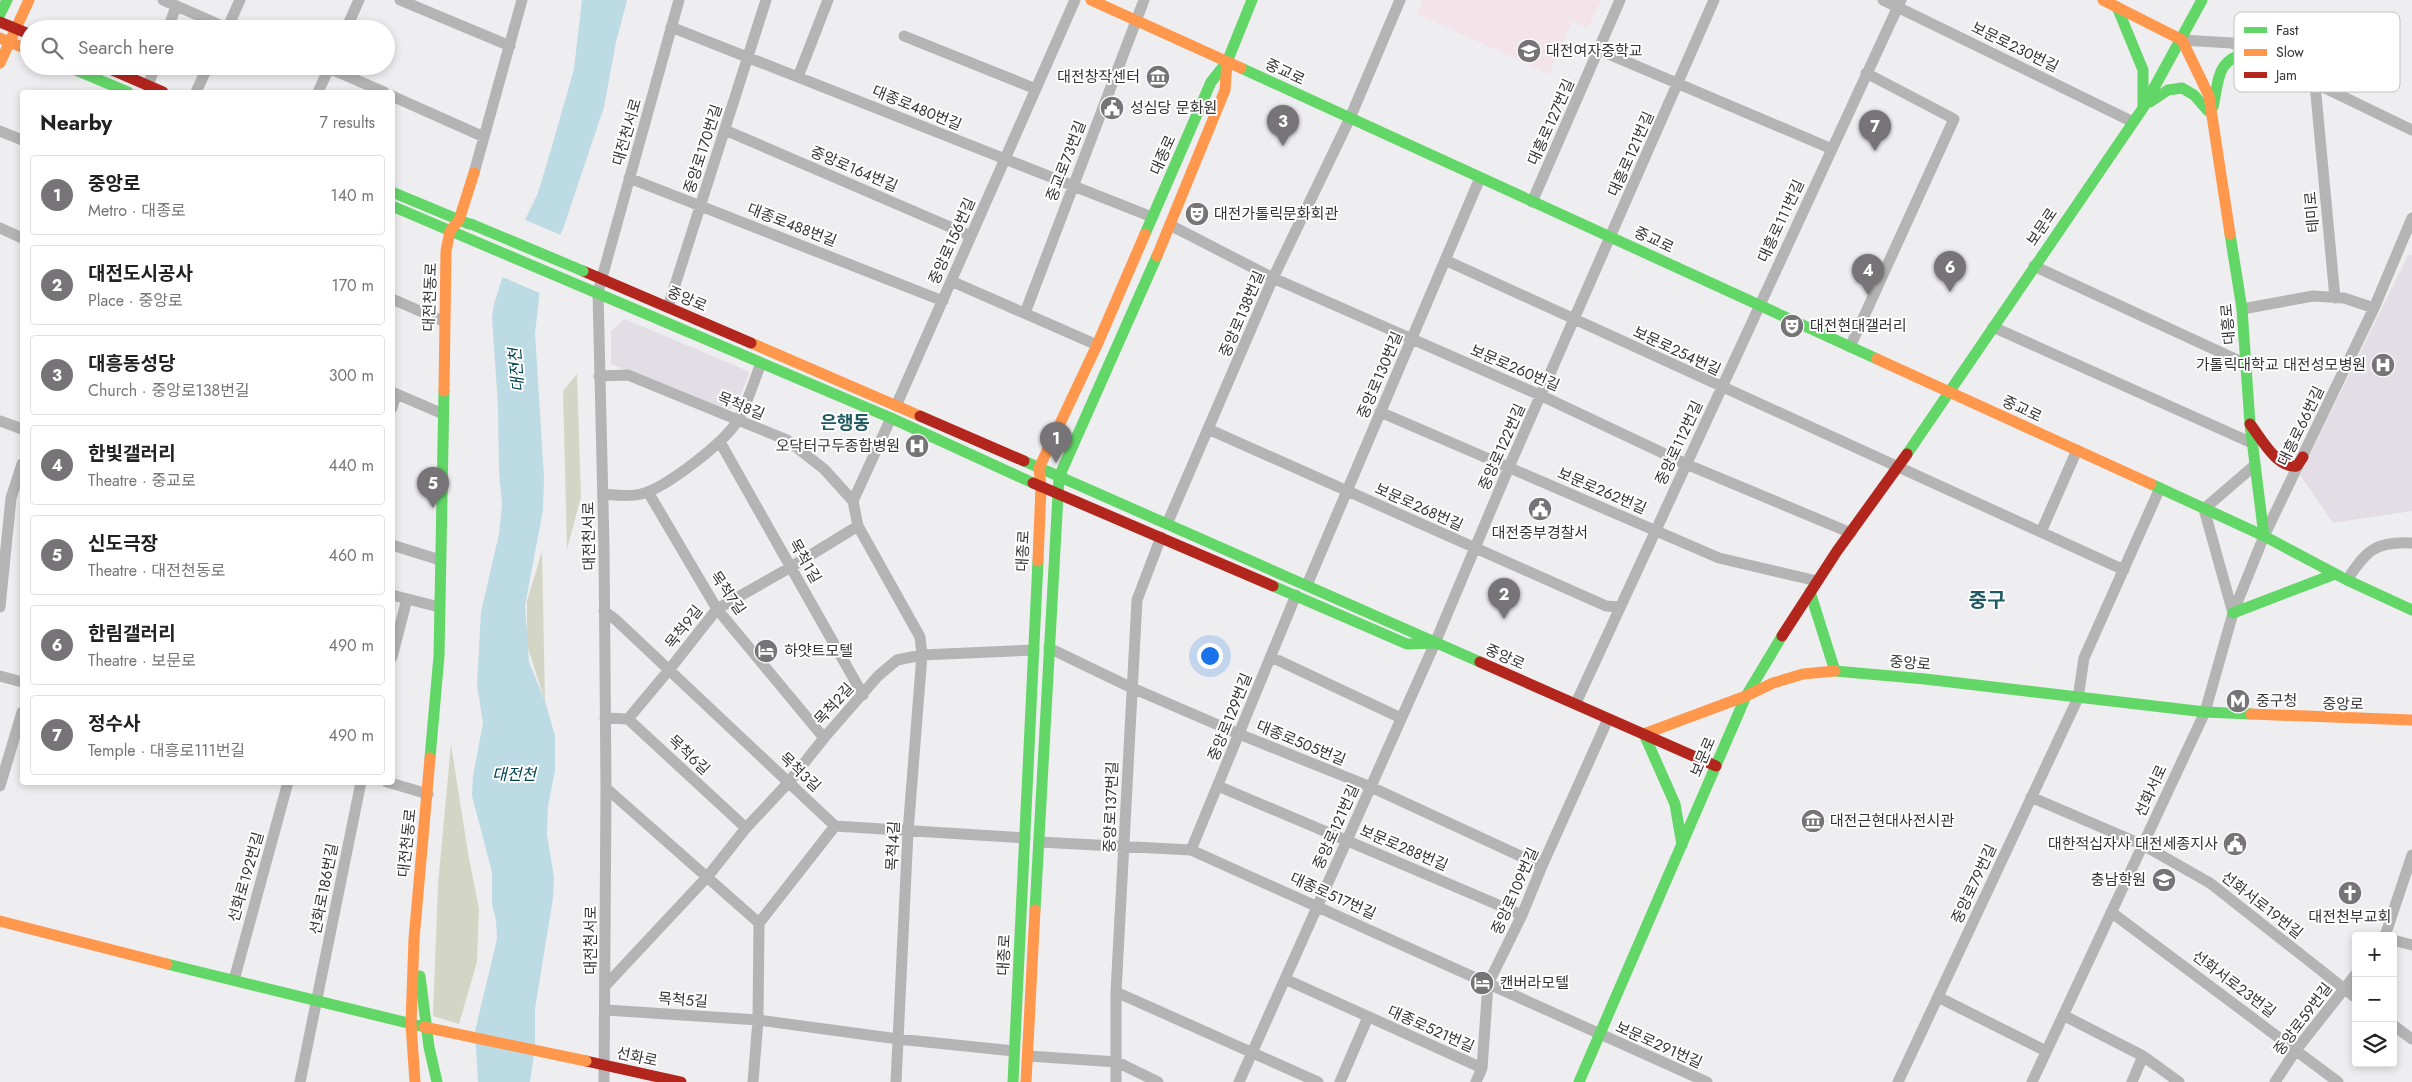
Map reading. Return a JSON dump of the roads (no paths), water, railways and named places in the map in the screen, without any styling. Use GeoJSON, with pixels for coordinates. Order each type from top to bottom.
{"type":"FeatureCollection","features":[{"type":"Feature","properties":{"kind":"main road"},"geometry":{"type":"LineString","coordinates":[[0,14],[7,0]]}},
{"type":"Feature","properties":{"kind":"main road"},"geometry":{"type":"LineString","coordinates":[[21,20],[29,0]]}},
{"type":"Feature","properties":{"kind":"main road","name":"중교로"},"geometry":{"type":"LineString","coordinates":[[1091,0],[2264,536]]}},
{"type":"Feature","properties":{"kind":"main road","name":"대종로"},"geometry":{"type":"LineString","coordinates":[[1013,1082],[1041,487],[1039,468],[1097,345],[1211,82],[1227,62],[1252,0]]}},
{"type":"Feature","properties":{"kind":"main road"},"geometry":{"type":"LineString","coordinates":[[2103,0],[2182,40]]}},
{"type":"Feature","properties":{"kind":"main road","name":"보문로"},"geometry":{"type":"LineString","coordinates":[[1579,1082],[1746,696],[1767,658],[1817,581],[1949,392],[2133,122],[2182,40],[2202,0]]}},
{"type":"Feature","properties":{"kind":"main road"},"geometry":{"type":"LineString","coordinates":[[2117,7],[2143,70],[2142,108]]}},
{"type":"Feature","properties":{"kind":"main road"},"geometry":{"type":"LineString","coordinates":[[0,22],[20,31]]}},
{"type":"Feature","properties":{"kind":"main road"},"geometry":{"type":"LineString","coordinates":[[0,63],[5,40],[17,30],[20,22]]}},
{"type":"Feature","properties":{"kind":"main road"},"geometry":{"type":"LineString","coordinates":[[5,40],[20,46]]}},
{"type":"Feature","properties":{"kind":"main road","name":"대흥로"},"geometry":{"type":"LineString","coordinates":[[2182,40],[2209,96],[2242,309],[2250,424],[2264,536]]}},
{"type":"Feature","properties":{"kind":"main road"},"geometry":{"type":"LineString","coordinates":[[2211,114],[2222,68],[2230,57],[2234,56]]}},
{"type":"Feature","properties":{"kind":"main road","name":"대종로"},"geometry":{"type":"LineString","coordinates":[[1026,1082],[1058,477],[1170,225],[1225,90],[1227,62]]}},
{"type":"Feature","properties":{"kind":"main road"},"geometry":{"type":"LineString","coordinates":[[87,75],[123,90]]}},
{"type":"Feature","properties":{"kind":"main road"},"geometry":{"type":"LineString","coordinates":[[123,75],[159,90]]}},
{"type":"Feature","properties":{"kind":"main road"},"geometry":{"type":"LineString","coordinates":[[2142,108],[2167,88],[2175,86],[2194,93],[2211,114]]}},
{"type":"Feature","properties":{"kind":"main road","name":"대전천동로"},"geometry":{"type":"LineString","coordinates":[[415,1082],[411,1024],[414,939],[439,656],[446,251],[450,231],[459,220],[474,173]]}},
{"type":"Feature","properties":{"kind":"main road","name":"중앙로"},"geometry":{"type":"LineString","coordinates":[[395,193],[602,279],[896,406],[1413,631],[1435,643],[1644,734],[1746,696],[1773,683],[1803,674],[1835,671],[1925,679],[2205,712],[2341,719],[2412,720]]}},
{"type":"Feature","properties":{"kind":"main road","name":"중앙로"},"geometry":{"type":"LineString","coordinates":[[395,207],[891,418],[1041,487],[1407,644],[1435,643]]}},
{"type":"Feature","properties":{"kind":"main road"},"geometry":{"type":"LineString","coordinates":[[2250,424],[2281,463],[2290,467],[2297,466],[2304,457]]}},
{"type":"Feature","properties":{"kind":"main road"},"geometry":{"type":"LineString","coordinates":[[2264,536],[2335,574],[2412,610]]}},
{"type":"Feature","properties":{"kind":"main road"},"geometry":{"type":"LineString","coordinates":[[2234,613],[2335,574]]}},
{"type":"Feature","properties":{"kind":"main road"},"geometry":{"type":"LineString","coordinates":[[1810,592],[1835,671]]}},
{"type":"Feature","properties":{"kind":"main road"},"geometry":{"type":"LineString","coordinates":[[1644,734],[1716,766]]}},
{"type":"Feature","properties":{"kind":"main road"},"geometry":{"type":"LineString","coordinates":[[1644,734],[1675,804],[1682,845]]}},
{"type":"Feature","properties":{"kind":"main road","name":"선화로"},"geometry":{"type":"LineString","coordinates":[[0,921],[158,964],[234,980],[411,1024],[681,1082]]}},
{"type":"Feature","properties":{"kind":"main road"},"geometry":{"type":"LineString","coordinates":[[414,939],[429,1047],[437,1082]]}},
{"type":"Feature","properties":{"kind":"street"},"geometry":{"type":"LineString","coordinates":[[164,0],[207,20]]}},
{"type":"Feature","properties":{"kind":"street"},"geometry":{"type":"LineString","coordinates":[[231,20],[240,0]]}},
{"type":"Feature","properties":{"kind":"street"},"geometry":{"type":"LineString","coordinates":[[350,20],[359,0]]}},
{"type":"Feature","properties":{"kind":"street"},"geometry":{"type":"LineString","coordinates":[[400,0],[510,46]]}},
{"type":"Feature","properties":{"kind":"street","name":"대전천동로"},"geometry":{"type":"LineString","coordinates":[[474,173],[522,0]]}},
{"type":"Feature","properties":{"kind":"street","name":"대전천서로"},"geometry":{"type":"LineString","coordinates":[[604,1082],[606,1010],[606,788],[603,494],[598,292],[679,0]]}},
{"type":"Feature","properties":{"kind":"street","name":"중앙로170번길"},"geometry":{"type":"LineString","coordinates":[[668,308],[766,0]]}},
{"type":"Feature","properties":{"kind":"street"},"geometry":{"type":"LineString","coordinates":[[798,77],[828,0]]}},
{"type":"Feature","properties":{"kind":"street","name":"중앙로156번길"},"geometry":{"type":"LineString","coordinates":[[896,406],[1075,0]]}},
{"type":"Feature","properties":{"kind":"street"},"geometry":{"type":"LineString","coordinates":[[1135,20],[1144,0]]}},
{"type":"Feature","properties":{"kind":"street","name":"중앙로138번길"},"geometry":{"type":"LineString","coordinates":[[1167,524],[1273,278],[1350,118],[1400,0]]}},
{"type":"Feature","properties":{"kind":"street","name":"대흥로127번길"},"geometry":{"type":"LineString","coordinates":[[1532,202],[1620,0]]}},
{"type":"Feature","properties":{"kind":"street","name":"대흥로121번길"},"geometry":{"type":"LineString","coordinates":[[1611,238],[1714,0]]}},
{"type":"Feature","properties":{"kind":"street","name":"보문로230번길"},"geometry":{"type":"LineString","coordinates":[[1883,0],[1899,3],[2133,122]]}},
{"type":"Feature","properties":{"kind":"street","name":"대흥로111번길"},"geometry":{"type":"LineString","coordinates":[[1758,305],[1899,3]]}},
{"type":"Feature","properties":{"kind":"street"},"geometry":{"type":"LineString","coordinates":[[171,20],[176,6]]}},
{"type":"Feature","properties":{"kind":"street","name":"중교로73번길"},"geometry":{"type":"LineString","coordinates":[[1025,313],[1135,20]]}},
{"type":"Feature","properties":{"kind":"street","name":"대종로480번길"},"geometry":{"type":"LineString","coordinates":[[671,27],[1152,217]]}},
{"type":"Feature","properties":{"kind":"street"},"geometry":{"type":"LineString","coordinates":[[904,36],[1036,89]]}},
{"type":"Feature","properties":{"kind":"street"},"geometry":{"type":"LineString","coordinates":[[2182,40],[2234,44]]}},
{"type":"Feature","properties":{"kind":"street"},"geometry":{"type":"LineString","coordinates":[[1599,50],[1679,82],[1832,149]]}},
{"type":"Feature","properties":{"kind":"street"},"geometry":{"type":"LineString","coordinates":[[1850,347],[1954,119],[1866,73]]}},
{"type":"Feature","properties":{"kind":"street"},"geometry":{"type":"LineString","coordinates":[[148,86],[152,75]]}},
{"type":"Feature","properties":{"kind":"street"},"geometry":{"type":"LineString","coordinates":[[197,90],[204,75]]}},
{"type":"Feature","properties":{"kind":"street"},"geometry":{"type":"LineString","coordinates":[[319,90],[325,75]]}},
{"type":"Feature","properties":{"kind":"street"},"geometry":{"type":"LineString","coordinates":[[346,75],[380,90]]}},
{"type":"Feature","properties":{"kind":"street","name":"테미로"},"geometry":{"type":"LineString","coordinates":[[2316,92],[2335,298]]}},
{"type":"Feature","properties":{"kind":"street"},"geometry":{"type":"LineString","coordinates":[[2332,92],[2412,130]]}},
{"type":"Feature","properties":{"kind":"street"},"geometry":{"type":"LineString","coordinates":[[395,97],[484,137]]}},
{"type":"Feature","properties":{"kind":"street","name":"중앙로164번길"},"geometry":{"type":"LineString","coordinates":[[725,130],[971,236]]}},
{"type":"Feature","properties":{"kind":"street"},"geometry":{"type":"LineString","coordinates":[[0,131],[20,139]]}},
{"type":"Feature","properties":{"kind":"street","name":"대종로488번길"},"geometry":{"type":"LineString","coordinates":[[629,178],[943,301]]}},
{"type":"Feature","properties":{"kind":"street","name":"중앙로130번길"},"geometry":{"type":"LineString","coordinates":[[1306,585],[1480,178]]}},
{"type":"Feature","properties":{"kind":"street","name":"대흥로66번길"},"geometry":{"type":"LineString","coordinates":[[2264,536],[2406,245],[2412,218]]}},
{"type":"Feature","properties":{"kind":"street","name":"보문로260번길"},"geometry":{"type":"LineString","coordinates":[[1170,225],[1273,278],[1542,396],[1686,464],[1851,533]]}},
{"type":"Feature","properties":{"kind":"street"},"geometry":{"type":"LineString","coordinates":[[0,228],[20,237]]}},
{"type":"Feature","properties":{"kind":"street","name":"중앙로122번길"},"geometry":{"type":"LineString","coordinates":[[1435,643],[1509,467],[1611,238]]}},
{"type":"Feature","properties":{"kind":"street","name":"보문로254번길"},"geometry":{"type":"LineString","coordinates":[[1445,260],[1898,466]]}},
{"type":"Feature","properties":{"kind":"street"},"geometry":{"type":"LineString","coordinates":[[2034,266],[2246,364]]}},
{"type":"Feature","properties":{"kind":"street"},"geometry":{"type":"LineString","coordinates":[[951,281],[1097,345]]}},
{"type":"Feature","properties":{"kind":"street"},"geometry":{"type":"LineString","coordinates":[[2242,309],[2313,296],[2344,298],[2374,308]]}},
{"type":"Feature","properties":{"kind":"street"},"geometry":{"type":"LineString","coordinates":[[395,300],[444,321]]}},
{"type":"Feature","properties":{"kind":"street","name":"중앙로112번길"},"geometry":{"type":"LineString","coordinates":[[1576,703],[1758,305]]}},
{"type":"Feature","properties":{"kind":"street"},"geometry":{"type":"LineString","coordinates":[[1993,327],[2252,443]]}},
{"type":"Feature","properties":{"kind":"street"},"geometry":{"type":"LineString","coordinates":[[603,494],[639,495],[648,492],[688,468],[720,442],[737,421],[762,363]]}},
{"type":"Feature","properties":{"kind":"street","name":"목척8길"},"geometry":{"type":"LineString","coordinates":[[599,376],[628,375],[787,440],[824,469],[853,500]]}},
{"type":"Feature","properties":{"kind":"street"},"geometry":{"type":"LineString","coordinates":[[395,393],[443,414]]}},
{"type":"Feature","properties":{"kind":"street","name":"보문로262번길"},"geometry":{"type":"LineString","coordinates":[[1380,412],[1719,558],[1817,581]]}},
{"type":"Feature","properties":{"kind":"street"},"geometry":{"type":"LineString","coordinates":[[891,418],[853,500],[858,526],[920,637],[922,655]]}},
{"type":"Feature","properties":{"kind":"street"},"geometry":{"type":"LineString","coordinates":[[0,422],[20,428]]}},
{"type":"Feature","properties":{"kind":"street","name":"보문로268번길"},"geometry":{"type":"LineString","coordinates":[[1208,429],[1606,606],[1620,607]]}},
{"type":"Feature","properties":{"kind":"street","name":"목척1길"},"geometry":{"type":"LineString","coordinates":[[720,442],[863,695]]}},
{"type":"Feature","properties":{"kind":"street"},"geometry":{"type":"LineString","coordinates":[[2041,532],[2077,450]]}},
{"type":"Feature","properties":{"kind":"street"},"geometry":{"type":"LineString","coordinates":[[2234,613],[2204,509],[2255,465]]}},
{"type":"Feature","properties":{"kind":"street"},"geometry":{"type":"LineString","coordinates":[[1898,466],[2124,570]]}},
{"type":"Feature","properties":{"kind":"street"},"geometry":{"type":"LineString","coordinates":[[0,607],[12,498],[20,471]]}},
{"type":"Feature","properties":{"kind":"street"},"geometry":{"type":"LineString","coordinates":[[2078,698],[2084,658],[2160,488]]}},
{"type":"Feature","properties":{"kind":"street","name":"목척7길"},"geometry":{"type":"LineString","coordinates":[[648,492],[717,608],[824,738]]}},
{"type":"Feature","properties":{"kind":"street","name":"목척9길"},"geometry":{"type":"LineString","coordinates":[[628,719],[717,608],[791,567],[858,526]]}},
{"type":"Feature","properties":{"kind":"street","name":"선화서로"},"geometry":{"type":"LineString","coordinates":[[2032,1082],[2205,712],[2234,613],[2264,536]]}},
{"type":"Feature","properties":{"kind":"street","name":"중앙로137번길"},"geometry":{"type":"LineString","coordinates":[[1116,1082],[1116,992],[1125,847],[1130,687],[1137,600],[1161,537]]}},
{"type":"Feature","properties":{"kind":"street"},"geometry":{"type":"LineString","coordinates":[[2347,580],[2362,557],[2389,542],[2412,543]]}},
{"type":"Feature","properties":{"kind":"street"},"geometry":{"type":"LineString","coordinates":[[395,546],[440,560]]}},
{"type":"Feature","properties":{"kind":"street","name":"중앙로129번길"},"geometry":{"type":"LineString","coordinates":[[1191,850],[1296,595]]}},
{"type":"Feature","properties":{"kind":"street"},"geometry":{"type":"LineString","coordinates":[[395,596],[439,607]]}},
{"type":"Feature","properties":{"kind":"street"},"geometry":{"type":"LineString","coordinates":[[395,646],[407,599]]}},
{"type":"Feature","properties":{"kind":"street","name":"목척3길"},"geometry":{"type":"LineString","coordinates":[[604,611],[616,620],[835,826]]}},
{"type":"Feature","properties":{"kind":"street","name":"중앙로121번길"},"geometry":{"type":"LineString","coordinates":[[1239,1082],[1435,643]]}},
{"type":"Feature","properties":{"kind":"street","name":"대종로505번길"},"geometry":{"type":"LineString","coordinates":[[1049,648],[1130,687],[1239,734],[1371,787],[1542,866]]}},
{"type":"Feature","properties":{"kind":"street","name":"목척2길"},"geometry":{"type":"LineString","coordinates":[[606,985],[708,876],[746,828],[789,782],[878,676],[897,660],[922,655],[1034,650]]}},
{"type":"Feature","properties":{"kind":"street","name":"목척4길"},"geometry":{"type":"LineString","coordinates":[[896,1082],[908,832],[922,655]]}},
{"type":"Feature","properties":{"kind":"street"},"geometry":{"type":"LineString","coordinates":[[1271,657],[1401,718]]}},
{"type":"Feature","properties":{"kind":"street"},"geometry":{"type":"LineString","coordinates":[[0,676],[20,681]]}},
{"type":"Feature","properties":{"kind":"street","name":"중앙로79번길"},"geometry":{"type":"LineString","coordinates":[[1898,1082],[2078,698]]}},
{"type":"Feature","properties":{"kind":"street"},"geometry":{"type":"LineString","coordinates":[[605,718],[628,719]]}},
{"type":"Feature","properties":{"kind":"street"},"geometry":{"type":"LineString","coordinates":[[0,786],[20,719]]}},
{"type":"Feature","properties":{"kind":"street","name":"목척6길"},"geometry":{"type":"LineString","coordinates":[[628,719],[746,828]]}},
{"type":"Feature","properties":{"kind":"street","name":"중앙로109번길"},"geometry":{"type":"LineString","coordinates":[[1476,1082],[1482,1068],[1488,984],[1522,915],[1608,719]]}},
{"type":"Feature","properties":{"kind":"street"},"geometry":{"type":"LineString","coordinates":[[395,784],[428,794]]}},
{"type":"Feature","properties":{"kind":"street","name":"선화로192번길"},"geometry":{"type":"LineString","coordinates":[[234,980],[287,785]]}},
{"type":"Feature","properties":{"kind":"street","name":"선화로186번길"},"geometry":{"type":"LineString","coordinates":[[300,1082],[360,785]]}},
{"type":"Feature","properties":{"kind":"street","name":"보문로288번길"},"geometry":{"type":"LineString","coordinates":[[1218,786],[1522,915]]}},
{"type":"Feature","properties":{"kind":"street"},"geometry":{"type":"LineString","coordinates":[[606,788],[759,923]]}},
{"type":"Feature","properties":{"kind":"street","name":"선화서로19번길"},"geometry":{"type":"LineString","coordinates":[[2031,797],[2142,845],[2210,883],[2352,995]]}},
{"type":"Feature","properties":{"kind":"street"},"geometry":{"type":"LineString","coordinates":[[753,1082],[758,1020],[759,923],[835,826],[1024,838]]}},
{"type":"Feature","properties":{"kind":"street","name":"대종로517번길"},"geometry":{"type":"LineString","coordinates":[[1039,842],[1191,850],[1600,1035]]}},
{"type":"Feature","properties":{"kind":"street"},"geometry":{"type":"LineString","coordinates":[[2386,932],[2412,855]]}},
{"type":"Feature","properties":{"kind":"street","name":"선화서로23번길"},"geometry":{"type":"LineString","coordinates":[[2111,912],[2338,1082]]}},
{"type":"Feature","properties":{"kind":"street"},"geometry":{"type":"LineString","coordinates":[[2397,941],[2412,945]]}},
{"type":"Feature","properties":{"kind":"street","name":"중앙로59번길"},"geometry":{"type":"LineString","coordinates":[[2275,1082],[2296,1050],[2354,977]]}},
{"type":"Feature","properties":{"kind":"street","name":"대종로521번길"},"geometry":{"type":"LineString","coordinates":[[1284,979],[1482,1068]]}},
{"type":"Feature","properties":{"kind":"street"},"geometry":{"type":"LineString","coordinates":[[1116,992],[1318,1082]]}},
{"type":"Feature","properties":{"kind":"street"},"geometry":{"type":"LineString","coordinates":[[1938,997],[2046,1052]]}},
{"type":"Feature","properties":{"kind":"street","name":"목척5길"},"geometry":{"type":"LineString","coordinates":[[606,1010],[758,1020],[898,1039]]}},
{"type":"Feature","properties":{"kind":"street"},"geometry":{"type":"LineString","coordinates":[[2063,1015],[2143,1056],[2179,1082]]}},
{"type":"Feature","properties":{"kind":"street","name":"대종로521번길"},"geometry":{"type":"LineString","coordinates":[[1340,1082],[1368,1017]]}},
{"type":"Feature","properties":{"kind":"street"},"geometry":{"type":"LineString","coordinates":[[2397,1028],[2412,1039]]}},
{"type":"Feature","properties":{"kind":"street","name":"보문로291번길"},"geometry":{"type":"LineString","coordinates":[[1600,1035],[1680,1077],[1707,1082]]}},
{"type":"Feature","properties":{"kind":"street"},"geometry":{"type":"LineString","coordinates":[[898,1039],[1014,1052]]}},
{"type":"Feature","properties":{"kind":"street"},"geometry":{"type":"LineString","coordinates":[[1028,1056],[1117,1062],[1158,1082]]}},
{"type":"Feature","properties":{"kind":"street"},"geometry":{"type":"LineString","coordinates":[[2132,1082],[2143,1056]]}},
{"type":"Feature","properties":{"kind":"water","name":"대전천"},"geometry":{"type":"Polygon","coordinates":[[[582,0],[627,0],[616,42],[604,107],[564,226],[541,281],[535,333],[544,478],[543,510],[525,606],[529,662],[545,701],[555,736],[555,771],[548,806],[547,835],[554,877],[553,898],[535,1009],[535,1047],[530,1082],[478,1082],[475,1031],[497,939],[496,920],[492,904],[492,872],[472,796],[473,776],[483,723],[477,685],[481,612],[499,534],[502,504],[492,317],[494,304],[512,247],[538,193],[574,69],[582,0]]]}},
{"type":"Feature","properties":{"kind":"place","name":"대전여자중학교"},"geometry":{"type":"Point","coordinates":[1529,51]}},
{"type":"Feature","properties":{"kind":"place","name":"대전창작센터"},"geometry":{"type":"Point","coordinates":[1158,77]}},
{"type":"Feature","properties":{"kind":"place","name":"성심당 문화원"},"geometry":{"type":"Point","coordinates":[1112,108]}},
{"type":"Feature","properties":{"kind":"place","name":"대흥동성당"},"geometry":{"type":"Point","coordinates":[1283,146]}},
{"type":"Feature","properties":{"kind":"place","name":"정수사"},"geometry":{"type":"Point","coordinates":[1875,151]}},
{"type":"Feature","properties":{"kind":"place","name":"대전가톨릭문화회관"},"geometry":{"type":"Point","coordinates":[1197,214]}},
{"type":"Feature","properties":{"kind":"place","name":"한림갤러리"},"geometry":{"type":"Point","coordinates":[1950,292]}},
{"type":"Feature","properties":{"kind":"place","name":"한빛갤러리"},"geometry":{"type":"Point","coordinates":[1868,295]}},
{"type":"Feature","properties":{"kind":"place","name":"대전현대갤러리"},"geometry":{"type":"Point","coordinates":[1792,326]}},
{"type":"Feature","properties":{"kind":"place","name":"가톨릭대학교 대전성모병원"},"geometry":{"type":"Point","coordinates":[2383,365]}},
{"type":"Feature","properties":{"kind":"place","name":"오닥터구두종합병원"},"geometry":{"type":"Point","coordinates":[917,446]}},
{"type":"Feature","properties":{"kind":"place","name":"중앙로"},"geometry":{"type":"Point","coordinates":[1056,463]}},
{"type":"Feature","properties":{"kind":"place","name":"신도극장"},"geometry":{"type":"Point","coordinates":[433,508]}},
{"type":"Feature","properties":{"kind":"place","name":"대전중부경찰서"},"geometry":{"type":"Point","coordinates":[1540,509]}},
{"type":"Feature","properties":{"kind":"place","name":"대전도시공사"},"geometry":{"type":"Point","coordinates":[1504,619]}},
{"type":"Feature","properties":{"kind":"place","name":"하얏트모텔"},"geometry":{"type":"Point","coordinates":[766,651]}},
{"type":"Feature","properties":{"kind":"place","name":"중구청"},"geometry":{"type":"Point","coordinates":[2238,701]}},
{"type":"Feature","properties":{"kind":"place","name":"대전근현대사전시관"},"geometry":{"type":"Point","coordinates":[1813,821]}},
{"type":"Feature","properties":{"kind":"place","name":"대한적십자사 대전세종지사"},"geometry":{"type":"Point","coordinates":[2235,844]}},
{"type":"Feature","properties":{"kind":"place","name":"충남학원"},"geometry":{"type":"Point","coordinates":[2164,880]}},
{"type":"Feature","properties":{"kind":"place","name":"대전천부교회"},"geometry":{"type":"Point","coordinates":[2350,893]}},
{"type":"Feature","properties":{"kind":"place","name":"캔버라모텔"},"geometry":{"type":"Point","coordinates":[1482,983]}},
{"type":"Feature","properties":{"kind":"district","name":"은행동"},"geometry":{"type":"Point","coordinates":[845,423]}},
{"type":"Feature","properties":{"kind":"district","name":"중구"},"geometry":{"type":"Point","coordinates":[1987,600]}}]}
